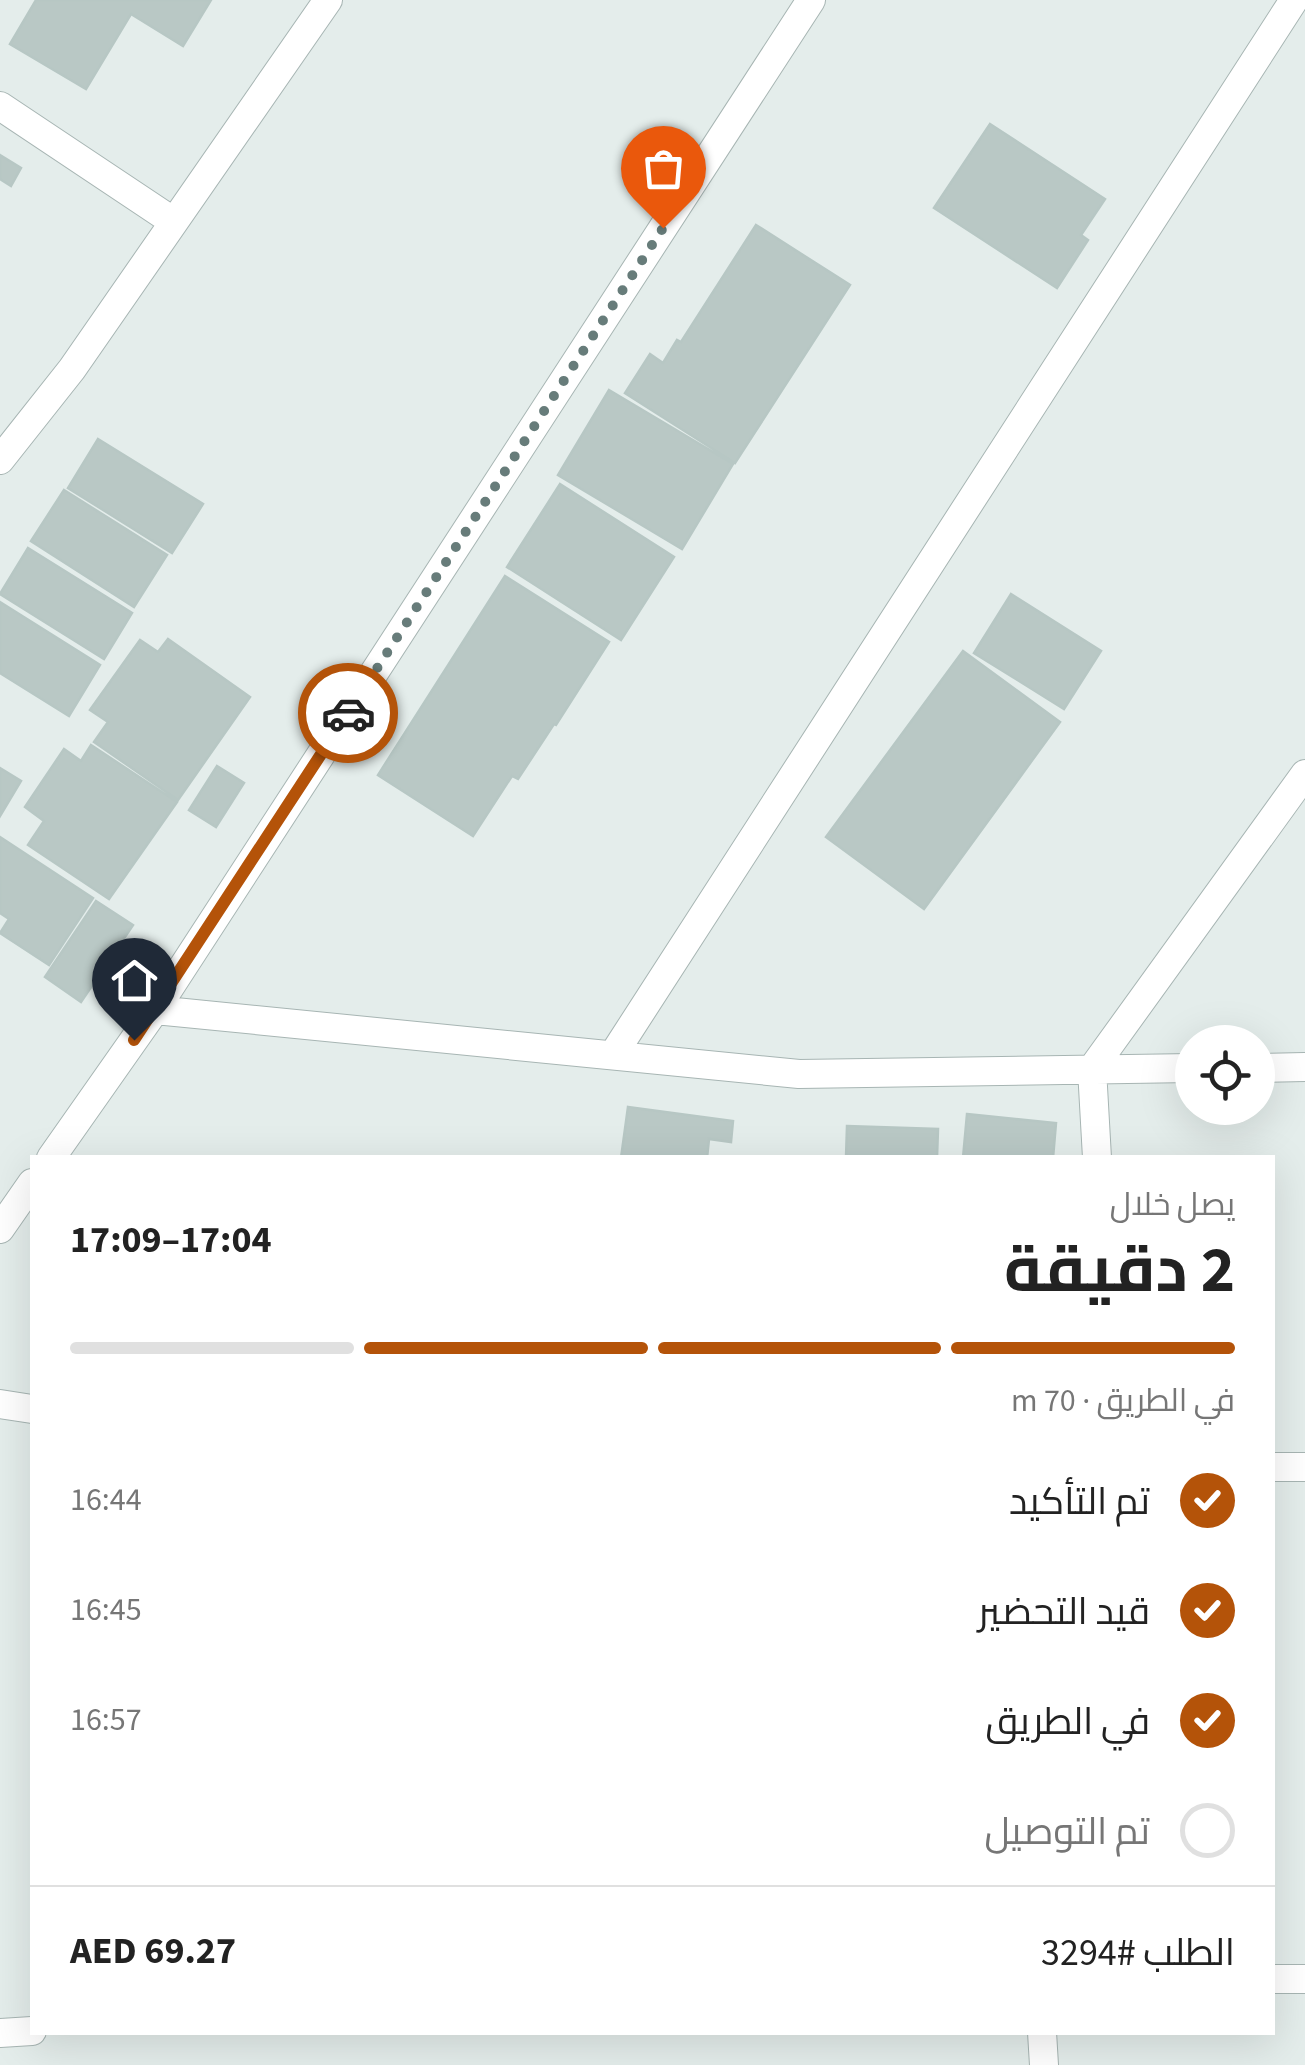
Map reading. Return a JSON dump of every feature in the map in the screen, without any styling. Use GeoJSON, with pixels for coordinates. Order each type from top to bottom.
{"type":"FeatureCollection","features":[{"type":"Feature","properties":{"kind":"street"},"geometry":{"type":"LineString","coordinates":[[0,460],[72,370],[328,0]]}},
{"type":"Feature","properties":{"kind":"street"},"geometry":{"type":"LineString","coordinates":[[53,1155],[155,1010],[810,0]]}},
{"type":"Feature","properties":{"kind":"street"},"geometry":{"type":"LineString","coordinates":[[613,1056],[1294,0]]}},
{"type":"Feature","properties":{"kind":"street"},"geometry":{"type":"LineString","coordinates":[[0,106],[174,222]]}},
{"type":"Feature","properties":{"kind":"street"},"geometry":{"type":"LineString","coordinates":[[1097,1155],[1092,1068],[1305,774]]}},
{"type":"Feature","properties":{"kind":"street"},"geometry":{"type":"LineString","coordinates":[[155,1010],[799,1074],[1175,1068]]}},
{"type":"Feature","properties":{"kind":"street"},"geometry":{"type":"LineString","coordinates":[[1275,1068],[1305,1067]]}},
{"type":"Feature","properties":{"kind":"street"},"geometry":{"type":"LineString","coordinates":[[0,1229],[30,1187]]}},
{"type":"Feature","properties":{"kind":"street"},"geometry":{"type":"LineString","coordinates":[[0,1404],[30,1409]]}},
{"type":"Feature","properties":{"kind":"street"},"geometry":{"type":"LineString","coordinates":[[1275,1468],[1305,1467]]}},
{"type":"Feature","properties":{"kind":"street"},"geometry":{"type":"LineString","coordinates":[[1275,1978],[1305,1979]]}},
{"type":"Feature","properties":{"kind":"street"},"geometry":{"type":"LineString","coordinates":[[0,2033],[30,2031]]}},
{"type":"Feature","properties":{"kind":"street"},"geometry":{"type":"LineString","coordinates":[[1042,2035],[1044,2065]]}},
{"type":"Feature","properties":{"kind":"building"},"geometry":{"type":"Polygon","coordinates":[[[36,0],[211,0],[183,46],[131,14],[86,89],[10,44],[36,0]]]}},
{"type":"Feature","properties":{"kind":"building"},"geometry":{"type":"Polygon","coordinates":[[[990,124],[1105,199],[1081,235],[1088,240],[1057,288],[934,208],[990,124]]]}},
{"type":"Feature","properties":{"kind":"building"},"geometry":{"type":"Polygon","coordinates":[[[0,155],[21,168],[11,186],[0,179],[0,155]]]}},
{"type":"Feature","properties":{"kind":"building"},"geometry":{"type":"Polygon","coordinates":[[[756,225],[850,285],[735,463],[625,393],[650,354],[663,363],[677,340],[681,342],[756,225]]]}},
{"type":"Feature","properties":{"kind":"building"},"geometry":{"type":"Polygon","coordinates":[[[609,390],[733,464],[682,549],[558,475],[609,390]]]}},
{"type":"Feature","properties":{"kind":"building"},"geometry":{"type":"Polygon","coordinates":[[[98,439],[203,504],[172,553],[68,488],[98,439]]]}},
{"type":"Feature","properties":{"kind":"building"},"geometry":{"type":"Polygon","coordinates":[[[560,484],[674,557],[621,640],[507,567],[560,484]]]}},
{"type":"Feature","properties":{"kind":"building"},"geometry":{"type":"Polygon","coordinates":[[[64,490],[167,555],[134,607],[31,541],[64,490]]]}},
{"type":"Feature","properties":{"kind":"building"},"geometry":{"type":"Polygon","coordinates":[[[28,548],[132,613],[104,659],[0,594],[28,548]]]}},
{"type":"Feature","properties":{"kind":"building"},"geometry":{"type":"Polygon","coordinates":[[[505,576],[609,642],[556,725],[518,779],[512,776],[473,836],[378,775],[505,576]]]}},
{"type":"Feature","properties":{"kind":"building"},"geometry":{"type":"Polygon","coordinates":[[[1011,594],[1101,651],[1064,709],[974,653],[1011,594]]]}},
{"type":"Feature","properties":{"kind":"building"},"geometry":{"type":"Polygon","coordinates":[[[0,602],[100,665],[69,716],[0,673],[0,602]]]}},
{"type":"Feature","properties":{"kind":"building"},"geometry":{"type":"Polygon","coordinates":[[[168,639],[250,697],[178,800],[94,742],[108,722],[90,710],[140,640],[158,652],[168,639]]]}},
{"type":"Feature","properties":{"kind":"building"},"geometry":{"type":"Polygon","coordinates":[[[963,651],[1060,722],[924,909],[826,837],[963,651]]]}},
{"type":"Feature","properties":{"kind":"building"},"geometry":{"type":"Polygon","coordinates":[[[91,745],[177,802],[109,899],[28,845],[44,821],[25,807],[64,749],[81,761],[91,745]]]}},
{"type":"Feature","properties":{"kind":"building"},"geometry":{"type":"Polygon","coordinates":[[[217,766],[244,783],[216,827],[189,810],[217,766]]]}},
{"type":"Feature","properties":{"kind":"building"},"geometry":{"type":"Polygon","coordinates":[[[0,768],[21,781],[0,816],[0,768]]]}},
{"type":"Feature","properties":{"kind":"building"},"geometry":{"type":"Polygon","coordinates":[[[0,837],[93,898],[49,965],[0,933],[9,919],[0,913],[0,837]]]}},
{"type":"Feature","properties":{"kind":"building"},"geometry":{"type":"Polygon","coordinates":[[[96,901],[133,925],[81,1002],[45,977],[96,901]]]}},
{"type":"Feature","properties":{"kind":"building"},"geometry":{"type":"Polygon","coordinates":[[[628,1107],[733,1121],[731,1142],[709,1139],[707,1155],[621,1155],[628,1107]]]}},
{"type":"Feature","properties":{"kind":"building"},"geometry":{"type":"Polygon","coordinates":[[[967,1114],[1056,1123],[1053,1155],[963,1155],[967,1114]]]}},
{"type":"Feature","properties":{"kind":"building"},"geometry":{"type":"Polygon","coordinates":[[[847,1126],[938,1129],[937,1155],[846,1155],[847,1126]]]}},
{"type":"Feature","properties":{"kind":"way so far"},"geometry":{"type":"LineString","coordinates":[[348,713],[663,228]]}},
{"type":"Feature","properties":{"kind":"route"},"geometry":{"type":"LineString","coordinates":[[134,1040],[348,713]]}}]}
